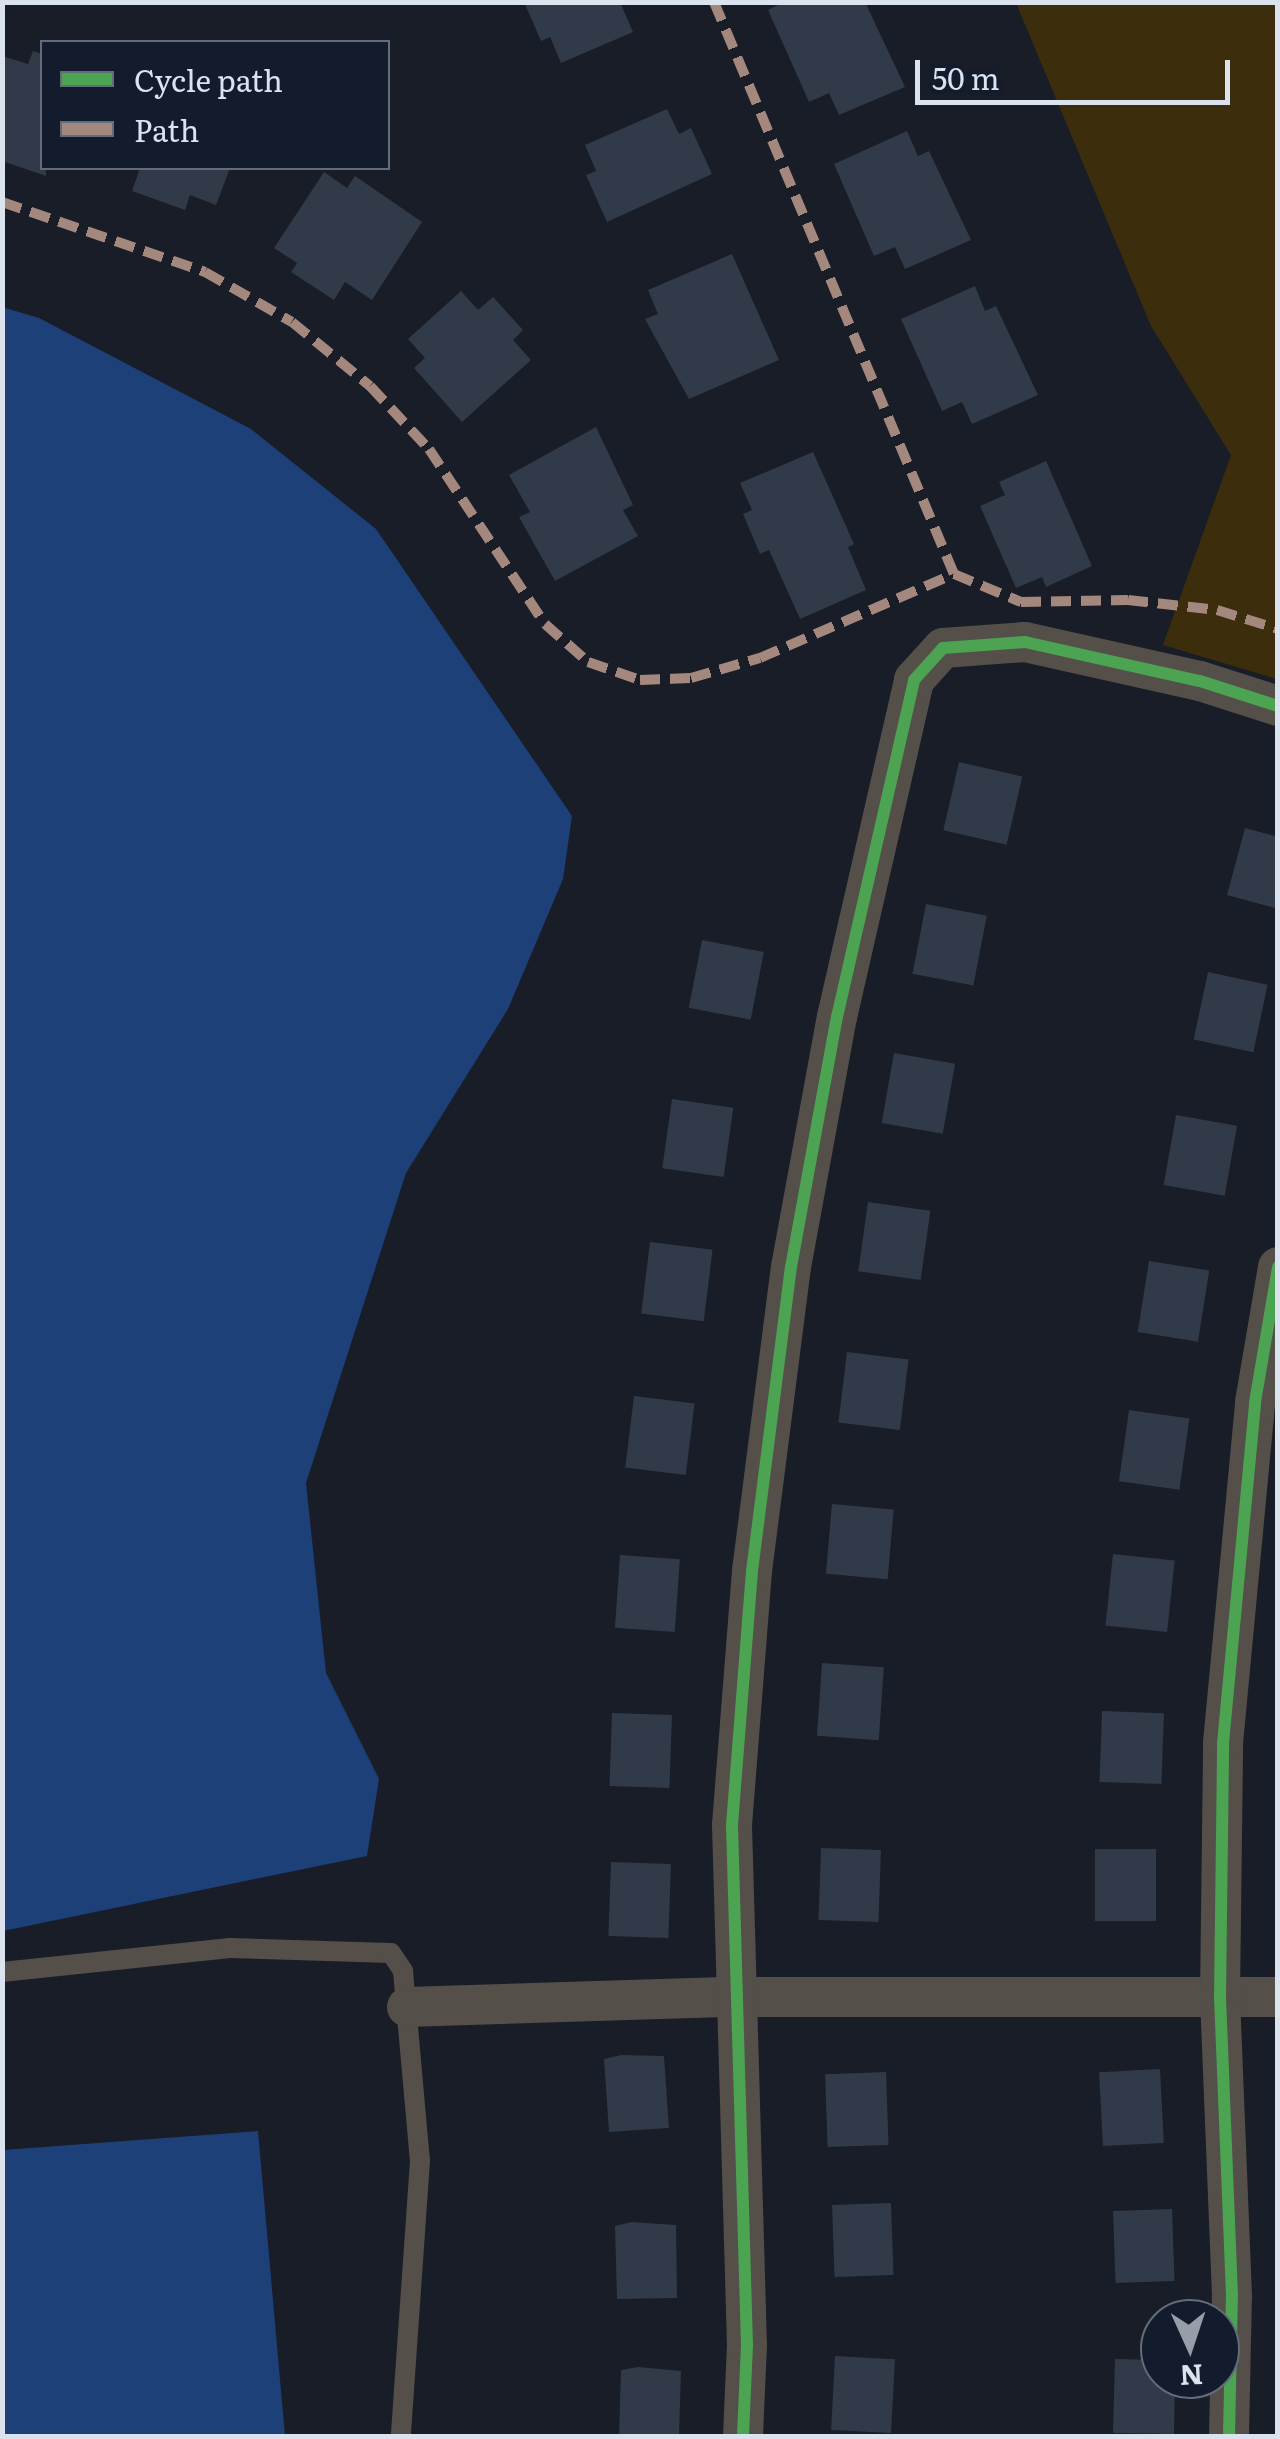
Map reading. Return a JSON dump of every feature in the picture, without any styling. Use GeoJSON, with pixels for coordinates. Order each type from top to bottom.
{"type":"FeatureCollection","features":[{"type":"Feature","properties":{"kind":"street"},"geometry":{"type":"LineString","coordinates":[[742,2436],[747,2346],[733,1997],[732,1826],[752,1571],[791,1267],[837,1016],[914,680],[943,648],[1026,642],[1200,681],[1278,706]]}},
{"type":"Feature","properties":{"kind":"street"},"geometry":{"type":"LineString","coordinates":[[1229,2436],[1232,2296],[1220,1998],[1223,1743],[1255,1402],[1278,1267]]}},
{"type":"Feature","properties":{"kind":"street"},"geometry":{"type":"LineString","coordinates":[[407,2007],[733,1997],[1278,1997]]}},
{"type":"Feature","properties":{"kind":"lane"},"geometry":{"type":"LineString","coordinates":[[2,1972],[230,1948],[391,1953],[403,1971],[420,2161],[401,2436]]}},
{"type":"Feature","properties":{"kind":"shaded area"},"geometry":{"type":"Polygon","coordinates":[[[1016,3],[1277,3],[1277,679],[1163,645],[1231,455],[1151,326],[1016,3]]]}},
{"type":"Feature","properties":{"kind":"water"},"geometry":{"type":"Polygon","coordinates":[[[2,307],[39,318],[251,429],[376,529],[572,816],[563,879],[508,1009],[406,1173],[306,1483],[326,1673],[379,1779],[367,1856],[3,1931],[2,307]]]}},
{"type":"Feature","properties":{"kind":"water"},"geometry":{"type":"Polygon","coordinates":[[[258,2131],[285,2436],[3,2436],[3,2150],[258,2131]]]}},
{"type":"Feature","properties":{"kind":"building"},"geometry":{"type":"Polygon","coordinates":[[[524,2],[620,2],[633,32],[561,63],[550,37],[541,41],[524,2]]]}},
{"type":"Feature","properties":{"kind":"building"},"geometry":{"type":"Polygon","coordinates":[[[784,2],[865,2],[905,87],[839,115],[829,93],[809,102],[768,10],[784,2]]]}},
{"type":"Feature","properties":{"kind":"building"},"geometry":{"type":"Polygon","coordinates":[[[33,51],[40,53],[40,170],[46,170],[46,176],[2,161],[2,56],[28,64],[33,51]]]}},
{"type":"Feature","properties":{"kind":"building"},"geometry":{"type":"Polygon","coordinates":[[[667,109],[679,134],[691,128],[712,174],[607,222],[586,175],[596,171],[585,145],[667,109]]]}},
{"type":"Feature","properties":{"kind":"building"},"geometry":{"type":"Polygon","coordinates":[[[907,131],[918,156],[929,151],[971,240],[905,269],[895,247],[874,256],[834,164],[907,131]]]}},
{"type":"Feature","properties":{"kind":"building"},"geometry":{"type":"Polygon","coordinates":[[[139,170],[229,170],[216,205],[190,195],[185,210],[132,191],[139,170]]]}},
{"type":"Feature","properties":{"kind":"building"},"geometry":{"type":"Polygon","coordinates":[[[324,172],[347,188],[355,176],[422,222],[372,300],[345,282],[334,300],[291,272],[297,263],[274,248],[324,172]]]}},
{"type":"Feature","properties":{"kind":"building"},"geometry":{"type":"Polygon","coordinates":[[[732,254],[779,360],[689,399],[645,319],[658,314],[648,290],[732,254]]]}},
{"type":"Feature","properties":{"kind":"building"},"geometry":{"type":"Polygon","coordinates":[[[975,286],[985,311],[996,306],[1038,395],[972,424],[962,402],[942,411],[901,319],[975,286]]]}},
{"type":"Feature","properties":{"kind":"building"},"geometry":{"type":"Polygon","coordinates":[[[461,291],[478,310],[493,297],[523,330],[513,340],[531,360],[462,422],[414,368],[425,358],[408,339],[461,291]]]}},
{"type":"Feature","properties":{"kind":"building"},"geometry":{"type":"Polygon","coordinates":[[[596,427],[633,505],[623,510],[638,536],[555,581],[519,517],[530,512],[509,475],[596,427]]]}},
{"type":"Feature","properties":{"kind":"building"},"geometry":{"type":"Polygon","coordinates":[[[813,452],[854,544],[848,547],[866,590],[800,619],[769,550],[760,554],[743,514],[752,510],[740,483],[813,452]]]}},
{"type":"Feature","properties":{"kind":"building"},"geometry":{"type":"Polygon","coordinates":[[[1046,461],[1092,566],[1046,587],[1042,577],[1016,588],[980,506],[1005,495],[999,482],[1046,461]]]}},
{"type":"Feature","properties":{"kind":"building"},"geometry":{"type":"Polygon","coordinates":[[[959,762],[1022,777],[1007,845],[943,830],[959,762]]]}},
{"type":"Feature","properties":{"kind":"building"},"geometry":{"type":"Polygon","coordinates":[[[1245,828],[1278,837],[1278,909],[1227,895],[1245,828]]]}},
{"type":"Feature","properties":{"kind":"building"},"geometry":{"type":"Polygon","coordinates":[[[926,904],[987,916],[973,986],[912,974],[926,904]]]}},
{"type":"Feature","properties":{"kind":"building"},"geometry":{"type":"Polygon","coordinates":[[[702,940],[764,952],[751,1020],[689,1008],[702,940]]]}},
{"type":"Feature","properties":{"kind":"building"},"geometry":{"type":"Polygon","coordinates":[[[1208,972],[1268,985],[1253,1052],[1194,1039],[1208,972]]]}},
{"type":"Feature","properties":{"kind":"building"},"geometry":{"type":"Polygon","coordinates":[[[894,1053],[955,1064],[943,1134],[882,1123],[894,1053]]]}},
{"type":"Feature","properties":{"kind":"building"},"geometry":{"type":"Polygon","coordinates":[[[672,1099],[733,1108],[724,1177],[662,1168],[672,1099]]]}},
{"type":"Feature","properties":{"kind":"building"},"geometry":{"type":"Polygon","coordinates":[[[1176,1115],[1237,1126],[1225,1196],[1164,1185],[1176,1115]]]}},
{"type":"Feature","properties":{"kind":"building"},"geometry":{"type":"Polygon","coordinates":[[[868,1202],[930,1211],[921,1280],[858,1271],[868,1202]]]}},
{"type":"Feature","properties":{"kind":"building"},"geometry":{"type":"Polygon","coordinates":[[[650,1242],[713,1250],[704,1321],[641,1313],[650,1242]]]}},
{"type":"Feature","properties":{"kind":"building"},"geometry":{"type":"Polygon","coordinates":[[[1149,1261],[1209,1271],[1198,1342],[1138,1332],[1149,1261]]]}},
{"type":"Feature","properties":{"kind":"building"},"geometry":{"type":"Polygon","coordinates":[[[847,1352],[909,1360],[900,1430],[838,1422],[847,1352]]]}},
{"type":"Feature","properties":{"kind":"building"},"geometry":{"type":"Polygon","coordinates":[[[634,1396],[695,1403],[686,1475],[625,1467],[634,1396]]]}},
{"type":"Feature","properties":{"kind":"building"},"geometry":{"type":"Polygon","coordinates":[[[1129,1410],[1189,1418],[1179,1490],[1119,1481],[1129,1410]]]}},
{"type":"Feature","properties":{"kind":"building"},"geometry":{"type":"Polygon","coordinates":[[[832,1504],[894,1509],[888,1579],[826,1574],[832,1504]]]}},
{"type":"Feature","properties":{"kind":"building"},"geometry":{"type":"Polygon","coordinates":[[[1113,1554],[1175,1560],[1167,1632],[1105,1626],[1113,1554]]]}},
{"type":"Feature","properties":{"kind":"building"},"geometry":{"type":"Polygon","coordinates":[[[620,1555],[680,1559],[675,1632],[615,1628],[620,1555]]]}},
{"type":"Feature","properties":{"kind":"building"},"geometry":{"type":"Polygon","coordinates":[[[822,1663],[884,1667],[879,1740],[817,1736],[822,1663]]]}},
{"type":"Feature","properties":{"kind":"building"},"geometry":{"type":"Polygon","coordinates":[[[1102,1711],[1164,1713],[1161,1784],[1100,1782],[1102,1711]]]}},
{"type":"Feature","properties":{"kind":"building"},"geometry":{"type":"Polygon","coordinates":[[[612,1713],[672,1715],[669,1788],[609,1786],[612,1713]]]}},
{"type":"Feature","properties":{"kind":"building"},"geometry":{"type":"Polygon","coordinates":[[[821,1848],[881,1850],[878,1922],[818,1920],[821,1848]]]}},
{"type":"Feature","properties":{"kind":"building"},"geometry":{"type":"Polygon","coordinates":[[[1095,1849],[1156,1849],[1156,1921],[1095,1921],[1095,1849]]]}},
{"type":"Feature","properties":{"kind":"building"},"geometry":{"type":"Polygon","coordinates":[[[611,1862],[671,1864],[668,1938],[608,1936],[611,1862]]]}},
{"type":"Feature","properties":{"kind":"building"},"geometry":{"type":"Polygon","coordinates":[[[621,2055],[664,2056],[669,2128],[609,2132],[604,2059],[621,2055]]]}},
{"type":"Feature","properties":{"kind":"building"},"geometry":{"type":"Polygon","coordinates":[[[1160,2069],[1164,2143],[1103,2146],[1099,2072],[1160,2069]]]}},
{"type":"Feature","properties":{"kind":"building"},"geometry":{"type":"Polygon","coordinates":[[[886,2072],[889,2145],[828,2147],[825,2074],[886,2072]]]}},
{"type":"Feature","properties":{"kind":"building"},"geometry":{"type":"Polygon","coordinates":[[[891,2203],[894,2275],[835,2277],[832,2205],[891,2203]]]}},
{"type":"Feature","properties":{"kind":"building"},"geometry":{"type":"Polygon","coordinates":[[[1172,2209],[1175,2281],[1116,2283],[1113,2211],[1172,2209]]]}},
{"type":"Feature","properties":{"kind":"building"},"geometry":{"type":"Polygon","coordinates":[[[632,2222],[676,2225],[677,2298],[617,2299],[615,2226],[632,2222]]]}},
{"type":"Feature","properties":{"kind":"building"},"geometry":{"type":"Polygon","coordinates":[[[835,2356],[895,2359],[891,2433],[831,2430],[835,2356]]]}},
{"type":"Feature","properties":{"kind":"building"},"geometry":{"type":"Polygon","coordinates":[[[1115,2359],[1140,2360],[1140,2399],[1175,2399],[1174,2434],[1113,2433],[1115,2359]]]}},
{"type":"Feature","properties":{"kind":"building"},"geometry":{"type":"Polygon","coordinates":[[[638,2367],[681,2371],[679,2436],[619,2436],[621,2370],[638,2367]]]}},
{"type":"Feature","properties":{"kind":"marked path"},"geometry":{"type":"LineString","coordinates":[[714,2],[954,574],[1021,602],[1128,600],[1217,610],[1278,629]]}},
{"type":"Feature","properties":{"kind":"marked path"},"geometry":{"type":"LineString","coordinates":[[2,202],[205,272],[292,322],[370,386],[429,449],[545,624],[588,662],[640,680],[691,678],[760,658],[954,574]]}},
{"type":"Feature","properties":{"kind":"cycle path"},"geometry":{"type":"LineString","coordinates":[[743,2436],[747,2346],[732,1825],[752,1571],[791,1267],[837,1017],[914,680],[943,648],[1025,642],[1200,681],[1278,706]]}},
{"type":"Feature","properties":{"kind":"cycle path"},"geometry":{"type":"LineString","coordinates":[[1229,2436],[1232,2296],[1220,1998],[1223,1743],[1255,1402],[1278,1267]]}}]}
